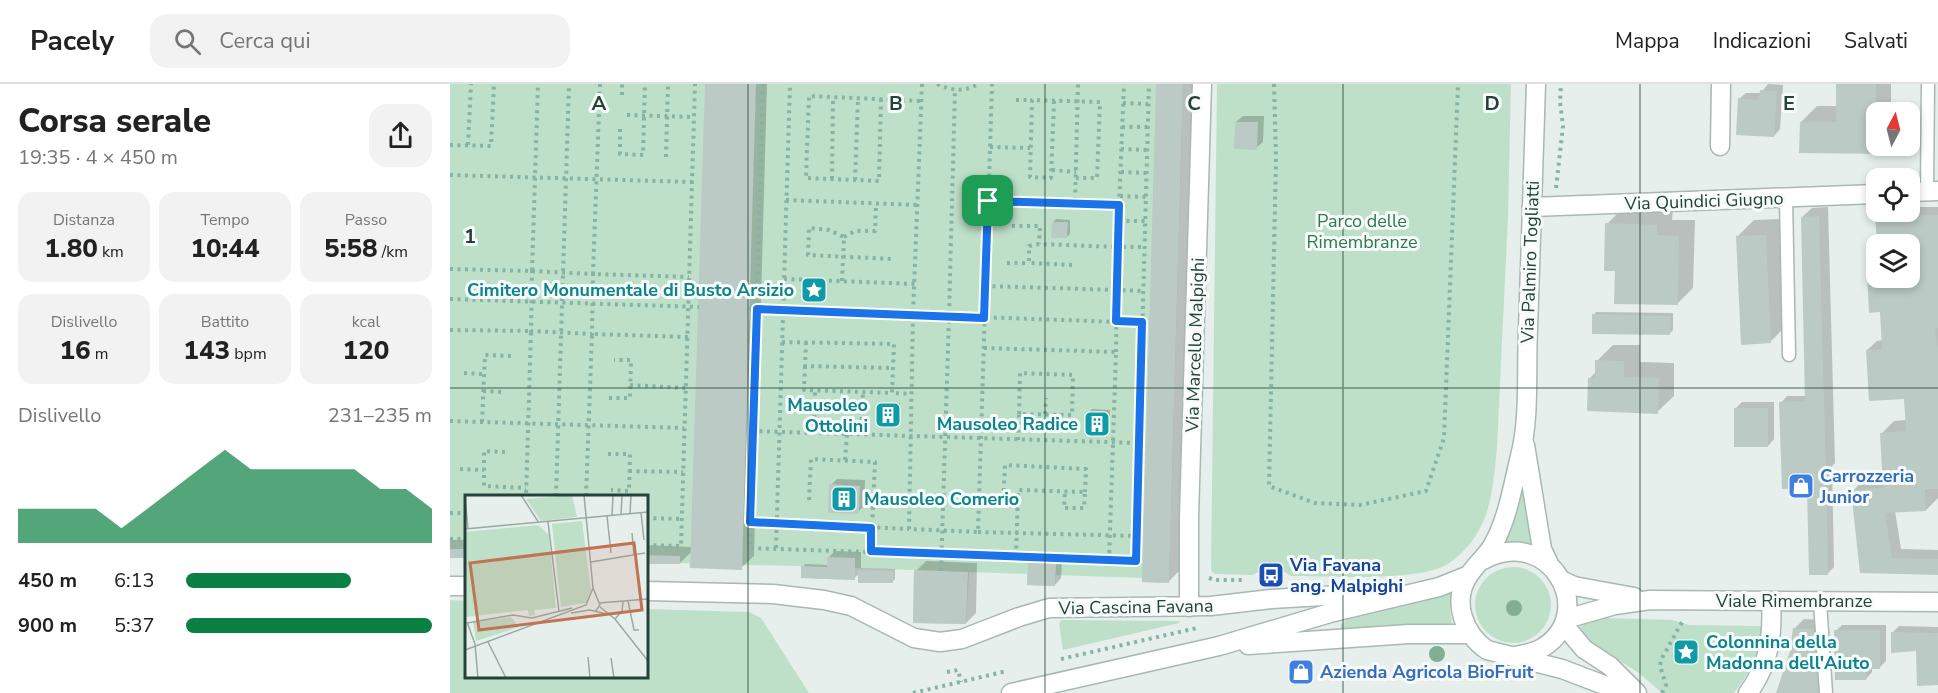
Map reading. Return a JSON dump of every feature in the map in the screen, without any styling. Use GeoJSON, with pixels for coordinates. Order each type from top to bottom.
{"type":"FeatureCollection","features":[{"type":"Feature","properties":{"kind":"street","name":"Via Marcello Malpighi"},"geometry":{"type":"LineString","coordinates":[[1189,607],[1190,494],[1203,84]]}},
{"type":"Feature","properties":{"kind":"street","name":"Via Palmiro Togliatti"},"geometry":{"type":"LineString","coordinates":[[1524,440],[1536,84]]}},
{"type":"Feature","properties":{"kind":"street"},"geometry":{"type":"LineString","coordinates":[[1720,146],[1721,84]]}},
{"type":"Feature","properties":{"kind":"street","name":"Via Quindici Giugno"},"geometry":{"type":"LineString","coordinates":[[1532,207],[1866,194]]}},
{"type":"Feature","properties":{"kind":"street"},"geometry":{"type":"LineString","coordinates":[[1524,440],[1494,544],[1469,575],[1463,587],[1460,603],[1463,621],[1477,643],[1488,650],[1562,669],[1624,693]]}},
{"type":"Feature","properties":{"kind":"street"},"geometry":{"type":"LineString","coordinates":[[1514,657],[1542,648],[1553,639],[1565,622],[1566,593],[1561,580],[1549,564],[1542,549],[1524,440]]}},
{"type":"Feature","properties":{"kind":"street"},"geometry":{"type":"LineString","coordinates":[[1481,561],[1497,553],[1515,550],[1533,554],[1549,564]]}},
{"type":"Feature","properties":{"kind":"street"},"geometry":{"type":"LineString","coordinates":[[1011,693],[1219,646],[1330,613],[1424,590],[1469,575]]}},
{"type":"Feature","properties":{"kind":"street"},"geometry":{"type":"LineString","coordinates":[[1561,580],[1574,586],[1650,600]]}},
{"type":"Feature","properties":{"kind":"street","name":"Via Cascina Favana"},"geometry":{"type":"LineString","coordinates":[[648,591],[773,594],[824,600],[861,610],[886,626],[914,638],[940,642],[962,639],[1049,608],[1210,606],[1271,598],[1424,590]]}},
{"type":"Feature","properties":{"kind":"street"},"geometry":{"type":"LineString","coordinates":[[1565,622],[1615,605],[1650,600]]}},
{"type":"Feature","properties":{"kind":"street","name":"Viale Rimembranze"},"geometry":{"type":"LineString","coordinates":[[1650,600],[1938,602]]}},
{"type":"Feature","properties":{"kind":"street"},"geometry":{"type":"LineString","coordinates":[[1748,693],[1762,671],[1770,647],[1771,602]]}},
{"type":"Feature","properties":{"kind":"street"},"geometry":{"type":"LineString","coordinates":[[1565,622],[1584,649],[1610,666],[1637,693]]}},
{"type":"Feature","properties":{"kind":"street"},"geometry":{"type":"LineString","coordinates":[[1219,646],[1409,634],[1470,634]]}},
{"type":"Feature","properties":{"kind":"lane"},"geometry":{"type":"LineString","coordinates":[[1925,192],[1928,84]]}},
{"type":"Feature","properties":{"kind":"lane"},"geometry":{"type":"LineString","coordinates":[[1786,198],[1789,355]]}},
{"type":"Feature","properties":{"kind":"lane"},"geometry":{"type":"LineString","coordinates":[[1820,602],[1826,693]]}},
{"type":"Feature","properties":{"kind":"path"},"geometry":{"type":"LineString","coordinates":[[468,145],[471,84]]}},
{"type":"Feature","properties":{"kind":"path"},"geometry":{"type":"LineString","coordinates":[[450,145],[491,146],[494,84]]}},
{"type":"Feature","properties":{"kind":"path"},"geometry":{"type":"LineString","coordinates":[[526,495],[538,84]]}},
{"type":"Feature","properties":{"kind":"path"},"geometry":{"type":"LineString","coordinates":[[556,495],[569,84]]}},
{"type":"Feature","properties":{"kind":"path"},"geometry":{"type":"LineString","coordinates":[[586,495],[600,84]]}},
{"type":"Feature","properties":{"kind":"path"},"geometry":{"type":"LineString","coordinates":[[622,84],[622,95]]}},
{"type":"Feature","properties":{"kind":"path"},"geometry":{"type":"LineString","coordinates":[[620,129],[620,154],[643,155],[645,84]]}},
{"type":"Feature","properties":{"kind":"path"},"geometry":{"type":"LineString","coordinates":[[666,157],[668,84]]}},
{"type":"Feature","properties":{"kind":"path"},"geometry":{"type":"LineString","coordinates":[[648,545],[681,546],[695,84]]}},
{"type":"Feature","properties":{"kind":"path"},"geometry":{"type":"LineString","coordinates":[[763,84],[750,548],[1136,561],[1149,84]]}},
{"type":"Feature","properties":{"kind":"path"},"geometry":{"type":"LineString","coordinates":[[776,548],[790,84]]}},
{"type":"Feature","properties":{"kind":"path"},"geometry":{"type":"LineString","coordinates":[[909,529],[913,315],[922,84]]}},
{"type":"Feature","properties":{"kind":"path"},"geometry":{"type":"LineString","coordinates":[[937,84],[955,90],[968,90],[978,84]]}},
{"type":"Feature","properties":{"kind":"path"},"geometry":{"type":"LineString","coordinates":[[978,532],[992,84]]}},
{"type":"Feature","properties":{"kind":"path"},"geometry":{"type":"LineString","coordinates":[[1075,203],[1078,84]]}},
{"type":"Feature","properties":{"kind":"path"},"geometry":{"type":"LineString","coordinates":[[1109,560],[1124,84]]}},
{"type":"Feature","properties":{"kind":"path"},"geometry":{"type":"LineString","coordinates":[[1274,84],[1276,158],[1269,486],[1315,503],[1360,505],[1426,491],[1444,438],[1458,84]]}},
{"type":"Feature","properties":{"kind":"path"},"geometry":{"type":"LineString","coordinates":[[1556,191],[1563,136],[1561,84]]}},
{"type":"Feature","properties":{"kind":"path"},"geometry":{"type":"LineString","coordinates":[[941,571],[955,90]]}},
{"type":"Feature","properties":{"kind":"path"},"geometry":{"type":"LineString","coordinates":[[882,99],[879,182],[806,178],[809,96],[921,100]]}},
{"type":"Feature","properties":{"kind":"path"},"geometry":{"type":"LineString","coordinates":[[832,179],[834,97]]}},
{"type":"Feature","properties":{"kind":"path"},"geometry":{"type":"LineString","coordinates":[[855,180],[858,98]]}},
{"type":"Feature","properties":{"kind":"path"},"geometry":{"type":"LineString","coordinates":[[1016,100],[1100,102],[1097,178],[1076,177]]}},
{"type":"Feature","properties":{"kind":"path"},"geometry":{"type":"LineString","coordinates":[[1032,100],[1030,177],[1051,178],[1054,101]]}},
{"type":"Feature","properties":{"kind":"path"},"geometry":{"type":"LineString","coordinates":[[1123,104],[1148,104]]}},
{"type":"Feature","properties":{"kind":"path"},"geometry":{"type":"LineString","coordinates":[[627,116],[694,117]]}},
{"type":"Feature","properties":{"kind":"path"},"geometry":{"type":"LineString","coordinates":[[1122,127],[1148,127]]}},
{"type":"Feature","properties":{"kind":"path"},"geometry":{"type":"LineString","coordinates":[[990,147],[1030,148]]}},
{"type":"Feature","properties":{"kind":"path"},"geometry":{"type":"LineString","coordinates":[[1121,149],[1147,150]]}},
{"type":"Feature","properties":{"kind":"path"},"geometry":{"type":"LineString","coordinates":[[1052,171],[1076,172]]}},
{"type":"Feature","properties":{"kind":"path"},"geometry":{"type":"LineString","coordinates":[[1121,172],[1146,173]]}},
{"type":"Feature","properties":{"kind":"path"},"geometry":{"type":"LineString","coordinates":[[450,175],[693,182]]}},
{"type":"Feature","properties":{"kind":"path"},"geometry":{"type":"LineString","coordinates":[[1120,196],[1146,197]]}},
{"type":"Feature","properties":{"kind":"path"},"geometry":{"type":"LineString","coordinates":[[786,200],[918,205]]}},
{"type":"Feature","properties":{"kind":"path"},"geometry":{"type":"LineString","coordinates":[[988,201],[1119,205]]}},
{"type":"Feature","properties":{"kind":"path"},"geometry":{"type":"LineString","coordinates":[[844,237],[855,231],[875,231],[876,204]]}},
{"type":"Feature","properties":{"kind":"path"},"geometry":{"type":"LineString","coordinates":[[1119,220],[1145,221]]}},
{"type":"Feature","properties":{"kind":"path"},"geometry":{"type":"LineString","coordinates":[[1012,226],[1040,226],[1039,244]]}},
{"type":"Feature","properties":{"kind":"path"},"geometry":{"type":"LineString","coordinates":[[844,237],[829,230],[809,228],[808,255],[892,259]]}},
{"type":"Feature","properties":{"kind":"path"},"geometry":{"type":"LineString","coordinates":[[842,281],[844,237]]}},
{"type":"Feature","properties":{"kind":"path"},"geometry":{"type":"LineString","coordinates":[[1029,263],[1029,246],[1039,244],[1145,247]]}},
{"type":"Feature","properties":{"kind":"path"},"geometry":{"type":"LineString","coordinates":[[1007,263],[1072,265]]}},
{"type":"Feature","properties":{"kind":"path"},"geometry":{"type":"LineString","coordinates":[[450,269],[689,276]]}},
{"type":"Feature","properties":{"kind":"path"},"geometry":{"type":"LineString","coordinates":[[784,279],[916,284]]}},
{"type":"Feature","properties":{"kind":"path"},"geometry":{"type":"LineString","coordinates":[[985,286],[1143,291]]}},
{"type":"Feature","properties":{"kind":"path"},"geometry":{"type":"LineString","coordinates":[[450,299],[699,307]]}},
{"type":"Feature","properties":{"kind":"path"},"geometry":{"type":"LineString","coordinates":[[749,309],[1148,322]]}},
{"type":"Feature","properties":{"kind":"path"},"geometry":{"type":"LineString","coordinates":[[450,330],[688,337]]}},
{"type":"Feature","properties":{"kind":"path"},"geometry":{"type":"LineString","coordinates":[[782,342],[894,345],[892,393]]}},
{"type":"Feature","properties":{"kind":"path"},"geometry":{"type":"LineString","coordinates":[[806,342],[804,390],[911,394]]}},
{"type":"Feature","properties":{"kind":"path"},"geometry":{"type":"LineString","coordinates":[[984,348],[1116,352]]}},
{"type":"Feature","properties":{"kind":"path"},"geometry":{"type":"LineString","coordinates":[[482,422],[485,355],[513,356]]}},
{"type":"Feature","properties":{"kind":"path"},"geometry":{"type":"LineString","coordinates":[[609,398],[630,398],[631,360],[614,360]]}},
{"type":"Feature","properties":{"kind":"path"},"geometry":{"type":"LineString","coordinates":[[805,366],[893,368]]}},
{"type":"Feature","properties":{"kind":"path"},"geometry":{"type":"LineString","coordinates":[[464,373],[484,374]]}},
{"type":"Feature","properties":{"kind":"path"},"geometry":{"type":"LineString","coordinates":[[1018,414],[1072,415],[1073,375],[1020,373],[1018,414],[1018,440]]}},
{"type":"Feature","properties":{"kind":"path"},"geometry":{"type":"LineString","coordinates":[[630,385],[685,388]]}},
{"type":"Feature","properties":{"kind":"path"},"geometry":{"type":"LineString","coordinates":[[814,433],[815,390]]}},
{"type":"Feature","properties":{"kind":"path"},"geometry":{"type":"LineString","coordinates":[[483,391],[504,392]]}},
{"type":"Feature","properties":{"kind":"path"},"geometry":{"type":"LineString","coordinates":[[861,435],[863,392]]}},
{"type":"Feature","properties":{"kind":"path"},"geometry":{"type":"LineString","coordinates":[[1046,398],[1046,414]]}},
{"type":"Feature","properties":{"kind":"path"},"geometry":{"type":"LineString","coordinates":[[450,421],[684,428]]}},
{"type":"Feature","properties":{"kind":"path"},"geometry":{"type":"LineString","coordinates":[[752,431],[945,439],[1138,443]]}},
{"type":"Feature","properties":{"kind":"path"},"geometry":{"type":"LineString","coordinates":[[845,460],[847,434]]}},
{"type":"Feature","properties":{"kind":"path"},"geometry":{"type":"LineString","coordinates":[[505,452],[484,451],[484,486],[526,488]]}},
{"type":"Feature","properties":{"kind":"path"},"geometry":{"type":"LineString","coordinates":[[608,454],[630,454],[629,490],[611,490]]}},
{"type":"Feature","properties":{"kind":"path"},"geometry":{"type":"LineString","coordinates":[[809,500],[811,459],[875,462],[871,551]]}},
{"type":"Feature","properties":{"kind":"path"},"geometry":{"type":"LineString","coordinates":[[1018,506],[1003,506],[1005,465],[1086,469],[1084,508],[1064,508],[1065,492]]}},
{"type":"Feature","properties":{"kind":"path"},"geometry":{"type":"LineString","coordinates":[[460,469],[484,470]]}},
{"type":"Feature","properties":{"kind":"path"},"geometry":{"type":"LineString","coordinates":[[629,471],[683,472]]}},
{"type":"Feature","properties":{"kind":"path"},"geometry":{"type":"LineString","coordinates":[[1016,556],[1018,490],[1085,492]]}},
{"type":"Feature","properties":{"kind":"path"},"geometry":{"type":"LineString","coordinates":[[648,518],[681,519]]}},
{"type":"Feature","properties":{"kind":"path"},"geometry":{"type":"LineString","coordinates":[[750,522],[942,531],[1136,536]]}},
{"type":"Feature","properties":{"kind":"path"},"geometry":{"type":"LineString","coordinates":[[450,539],[465,540]]}},
{"type":"Feature","properties":{"kind":"path"},"geometry":{"type":"LineString","coordinates":[[1206,571],[1210,579],[1215,580],[1257,580]]}},
{"type":"Feature","properties":{"kind":"path"},"geometry":{"type":"LineString","coordinates":[[1662,693],[1666,684],[1660,666],[1662,656],[1682,622]]}},
{"type":"Feature","properties":{"kind":"path"},"geometry":{"type":"LineString","coordinates":[[946,672],[958,670],[962,682]]}},
{"type":"Feature","properties":{"kind":"green space","name":"Cimitero Monumentale di Busto Arsizio"},"geometry":{"type":"Polygon","coordinates":[[[450,84],[1183,84],[1169,583],[1142,582],[1142,578],[1056,575],[1055,586],[1027,585],[1027,574],[969,572],[966,624],[913,623],[914,570],[855,568],[855,580],[801,578],[801,566],[742,565],[690,568],[689,563],[648,564],[648,495],[465,495],[465,558],[450,558],[450,84]]]}},
{"type":"Feature","properties":{"kind":"green space","name":"Parco delle Rimembranze"},"geometry":{"type":"Polygon","coordinates":[[[1217,84],[1511,84],[1508,217],[1497,447],[1493,481],[1486,515],[1479,530],[1465,550],[1446,565],[1414,574],[1371,577],[1291,576],[1281,570],[1262,570],[1253,575],[1215,574],[1211,570],[1217,84]]]}},
{"type":"Feature","properties":{"kind":"green space"},"geometry":{"type":"Polygon","coordinates":[[[1519,484],[1525,484],[1531,546],[1506,543],[1519,484]]]}},
{"type":"Feature","properties":{"kind":"green space"},"geometry":{"type":"Polygon","coordinates":[[[1513,567],[1528,570],[1540,578],[1548,590],[1551,605],[1548,620],[1540,632],[1528,640],[1513,643],[1498,640],[1486,632],[1478,620],[1475,605],[1478,590],[1486,578],[1498,570],[1513,567]]]}},
{"type":"Feature","properties":{"kind":"green space"},"geometry":{"type":"Polygon","coordinates":[[[1452,591],[1450,609],[1452,624],[1340,629],[1341,624],[1347,620],[1422,602],[1452,591]]]}},
{"type":"Feature","properties":{"kind":"green space"},"geometry":{"type":"Polygon","coordinates":[[[450,600],[465,601],[465,678],[648,678],[648,609],[749,612],[761,618],[809,693],[450,693],[450,600]]]}},
{"type":"Feature","properties":{"kind":"green space"},"geometry":{"type":"Polygon","coordinates":[[[1604,618],[1672,620],[1689,625],[1762,626],[1754,662],[1734,693],[1662,693],[1639,673],[1590,642],[1582,633],[1580,627],[1590,621],[1604,618]]]}},
{"type":"Feature","properties":{"kind":"green space"},"geometry":{"type":"Polygon","coordinates":[[[1062,620],[1180,621],[1063,650],[1059,623],[1062,620]]]}},
{"type":"Feature","properties":{"kind":"building"},"geometry":{"type":"Polygon","coordinates":[[[705,84],[756,84],[742,570],[690,568],[705,84]]]}},
{"type":"Feature","properties":{"kind":"building"},"geometry":{"type":"Polygon","coordinates":[[[1156,84],[1183,84],[1169,583],[1142,582],[1156,84]]]}},
{"type":"Feature","properties":{"kind":"building"},"geometry":{"type":"Polygon","coordinates":[[[1836,84],[1876,84],[1876,102],[1866,102],[1866,154],[1799,153],[1800,122],[1836,122],[1836,84]]]}},
{"type":"Feature","properties":{"kind":"building"},"geometry":{"type":"Polygon","coordinates":[[[1760,90],[1777,91],[1774,137],[1736,135],[1738,98],[1759,100],[1760,90]]]}},
{"type":"Feature","properties":{"kind":"building"},"geometry":{"type":"Polygon","coordinates":[[[1235,122],[1258,122],[1257,150],[1234,149],[1235,122]]]}},
{"type":"Feature","properties":{"kind":"building"},"geometry":{"type":"Polygon","coordinates":[[[1920,215],[1938,215],[1938,328],[1935,329],[1938,347],[1938,489],[1925,489],[1926,511],[1885,513],[1892,558],[1938,559],[1938,575],[1860,573],[1851,490],[1883,488],[1880,433],[1906,431],[1904,399],[1869,401],[1866,350],[1882,349],[1880,312],[1869,313],[1868,288],[1920,288],[1920,234],[1876,234],[1875,222],[1920,222],[1920,215]]]}},
{"type":"Feature","properties":{"kind":"building"},"geometry":{"type":"Polygon","coordinates":[[[1819,216],[1828,575],[1809,575],[1807,489],[1782,489],[1779,402],[1805,401],[1801,217],[1819,216]]]}},
{"type":"Feature","properties":{"kind":"building"},"geometry":{"type":"Polygon","coordinates":[[[1052,222],[1068,222],[1067,238],[1051,238],[1052,222]]]}},
{"type":"Feature","properties":{"kind":"building"},"geometry":{"type":"Polygon","coordinates":[[[1605,223],[1657,225],[1657,235],[1679,236],[1678,305],[1614,304],[1615,271],[1604,271],[1605,223]]]}},
{"type":"Feature","properties":{"kind":"building"},"geometry":{"type":"Polygon","coordinates":[[[1766,235],[1771,343],[1741,345],[1736,236],[1766,235]]]}},
{"type":"Feature","properties":{"kind":"building"},"geometry":{"type":"Polygon","coordinates":[[[1592,314],[1671,316],[1670,335],[1592,334],[1592,314]]]}},
{"type":"Feature","properties":{"kind":"building"},"geometry":{"type":"Polygon","coordinates":[[[1595,360],[1624,361],[1624,377],[1659,378],[1658,414],[1587,411],[1588,378],[1595,378],[1595,360]]]}},
{"type":"Feature","properties":{"kind":"building","name":"Mausoleo Ottolini"},"geometry":{"type":"Polygon","coordinates":[[[879,405],[897,406],[897,424],[879,424],[879,405]]]}},
{"type":"Feature","properties":{"kind":"building"},"geometry":{"type":"Polygon","coordinates":[[[1734,408],[1768,408],[1768,447],[1734,447],[1734,408]]]}},
{"type":"Feature","properties":{"kind":"building","name":"Mausoleo Radice"},"geometry":{"type":"Polygon","coordinates":[[[1088,412],[1107,412],[1107,436],[1087,435],[1088,412]]]}},
{"type":"Feature","properties":{"kind":"building","name":"Mausoleo Comerio"},"geometry":{"type":"Polygon","coordinates":[[[829,484],[860,486],[859,514],[828,513],[829,484]]]}},
{"type":"Feature","properties":{"kind":"building"},"geometry":{"type":"Polygon","coordinates":[[[450,549],[465,549],[465,558],[450,558],[450,549]]]}},
{"type":"Feature","properties":{"kind":"building"},"geometry":{"type":"Polygon","coordinates":[[[648,555],[680,556],[680,564],[648,564],[648,555]]]}},
{"type":"Feature","properties":{"kind":"building"},"geometry":{"type":"Polygon","coordinates":[[[827,557],[855,558],[855,580],[801,578],[801,566],[827,567],[827,557]]]}},
{"type":"Feature","properties":{"kind":"building"},"geometry":{"type":"Polygon","coordinates":[[[1028,563],[1056,564],[1055,586],[1027,585],[1028,563]]]}},
{"type":"Feature","properties":{"kind":"building"},"geometry":{"type":"Polygon","coordinates":[[[858,570],[893,571],[893,583],[858,583],[858,570]]]}},
{"type":"Feature","properties":{"kind":"building"},"geometry":{"type":"Polygon","coordinates":[[[914,570],[968,572],[966,624],[913,623],[914,570]]]}},
{"type":"Feature","properties":{"kind":"building"},"geometry":{"type":"Polygon","coordinates":[[[1793,628],[1813,629],[1819,693],[1776,693],[1790,651],[1793,628]]]}},
{"type":"Feature","properties":{"kind":"building"},"geometry":{"type":"Polygon","coordinates":[[[1834,630],[1880,630],[1880,669],[1866,669],[1866,680],[1835,680],[1834,630]]]}},
{"type":"Feature","properties":{"kind":"building"},"geometry":{"type":"Polygon","coordinates":[[[1891,632],[1938,633],[1938,685],[1917,686],[1916,651],[1891,653],[1891,632]]]}},
{"type":"Feature","properties":{"kind":"place","name":"Cimitero Monumentale di Busto Arsizio"},"geometry":{"type":"Point","coordinates":[814,290]}},
{"type":"Feature","properties":{"kind":"place","name":"Mausoleo Ottolini"},"geometry":{"type":"Point","coordinates":[888,415]}},
{"type":"Feature","properties":{"kind":"place","name":"Mausoleo Radice"},"geometry":{"type":"Point","coordinates":[1097,424]}},
{"type":"Feature","properties":{"kind":"place","name":"Carrozzeria Junior"},"geometry":{"type":"Point","coordinates":[1801,486]}},
{"type":"Feature","properties":{"kind":"place","name":"Mausoleo Comerio"},"geometry":{"type":"Point","coordinates":[844,499]}},
{"type":"Feature","properties":{"kind":"place","name":"Via Favana ang. Malpighi"},"geometry":{"type":"Point","coordinates":[1271,575]}},
{"type":"Feature","properties":{"kind":"place","name":"Colonnina della Madonna dell'Aiuto"},"geometry":{"type":"Point","coordinates":[1686,652]}},
{"type":"Feature","properties":{"kind":"place","name":"Azienda Agricola BioFruit"},"geometry":{"type":"Point","coordinates":[1301,672]}},
{"type":"Feature","properties":{"kind":"route"},"geometry":{"type":"LineString","coordinates":[[988,201],[1119,205],[1116,321],[1142,322],[1136,561],[871,551],[871,528],[750,522],[757,309],[984,318],[988,201]]}}]}
